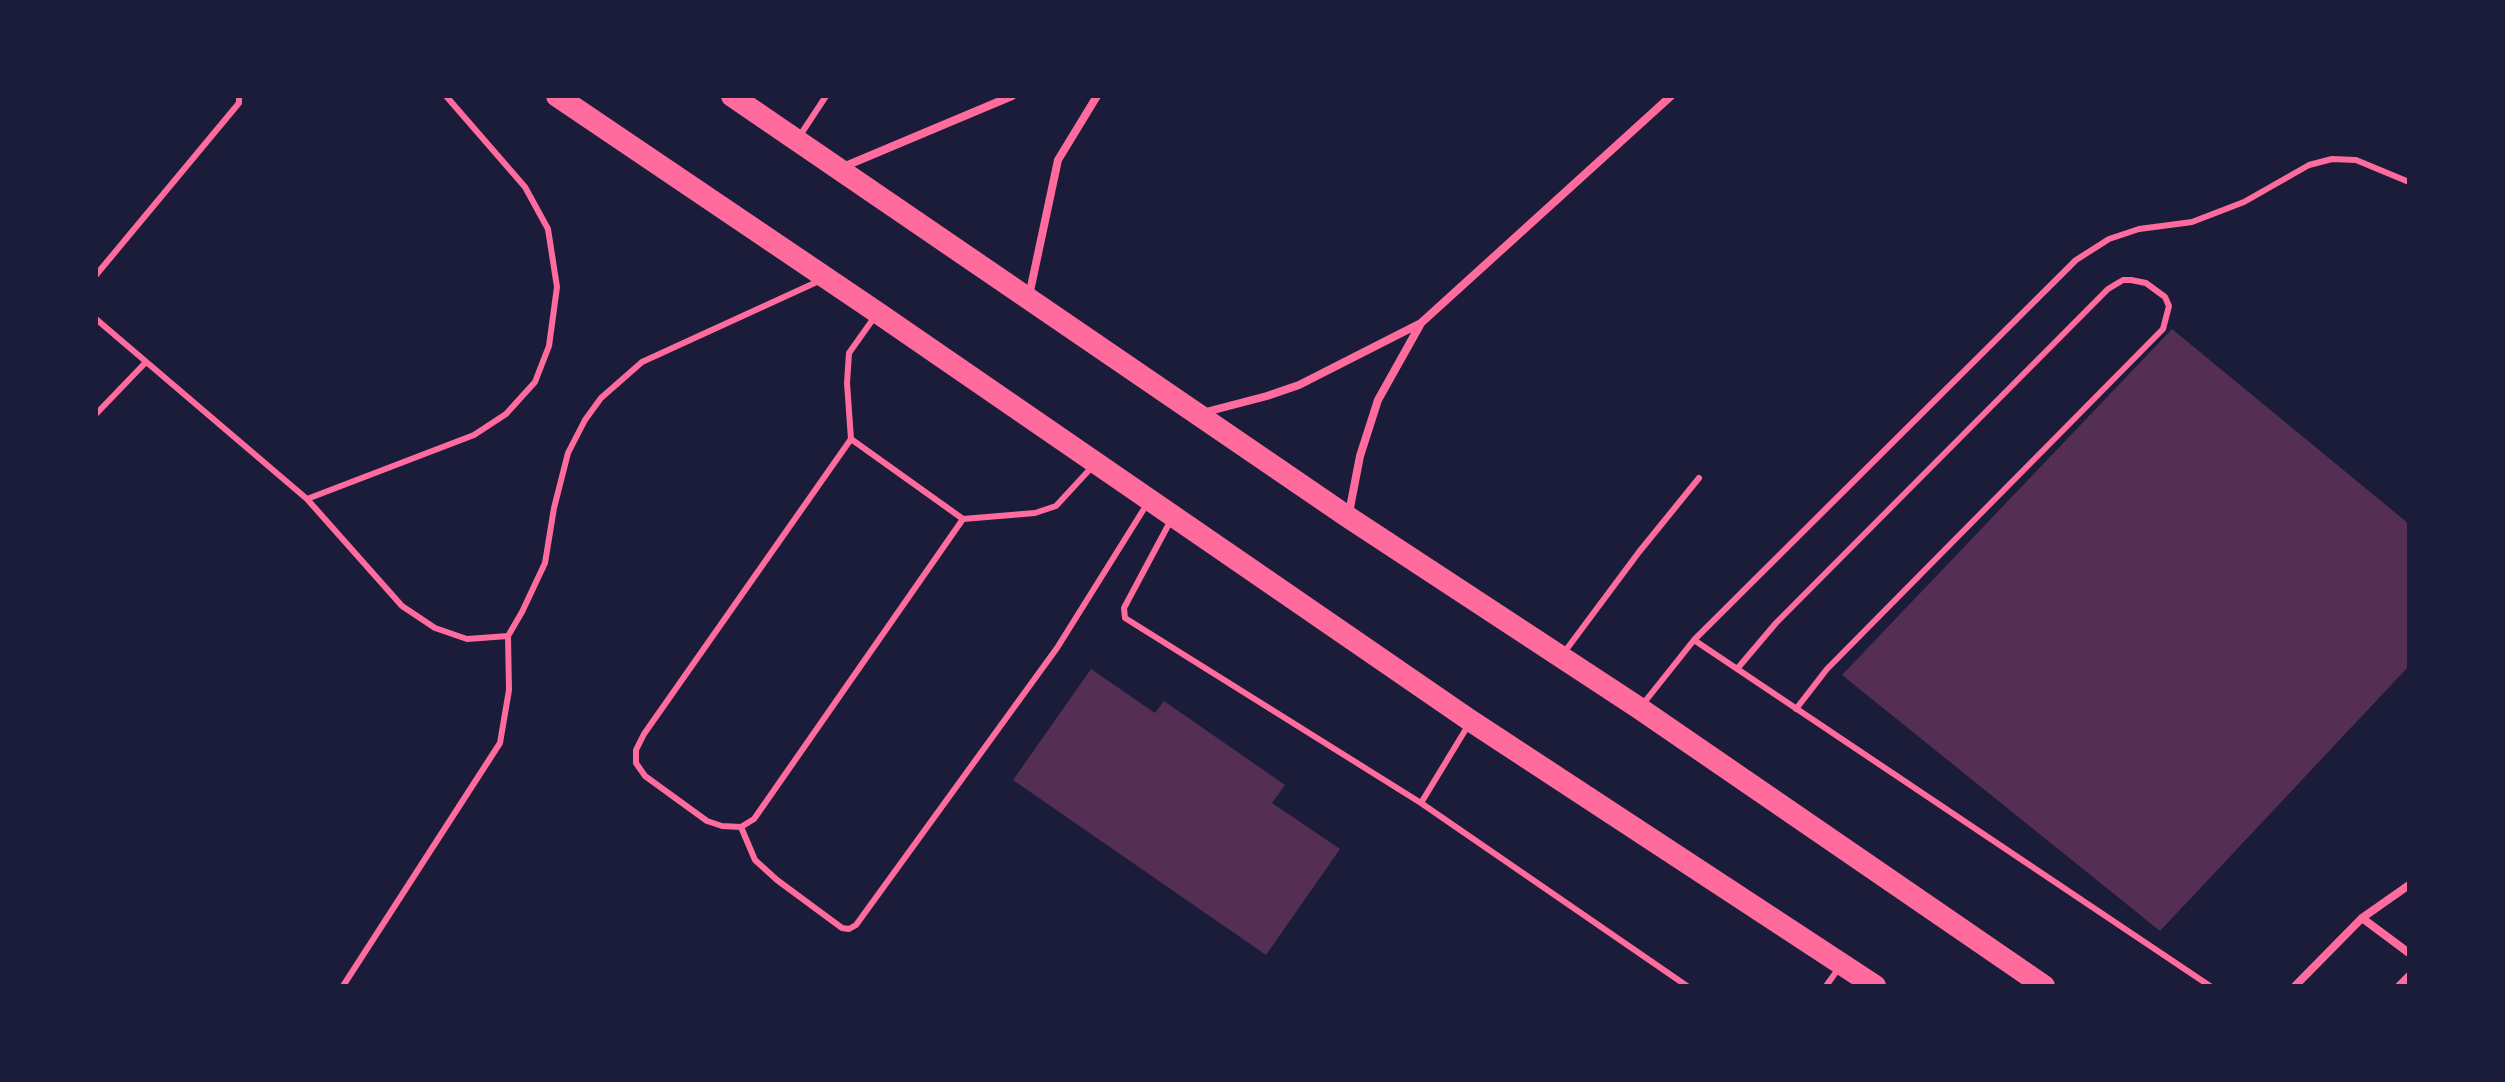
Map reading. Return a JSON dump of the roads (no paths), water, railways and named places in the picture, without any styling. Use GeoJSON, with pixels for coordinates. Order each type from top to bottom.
{"type":"FeatureCollection","features":[{"type":"Feature","properties":{"kind":"highway"},"geometry":{"type":"LineString","coordinates":[[557,96],[1471,721],[1875,986]]}},
{"type":"Feature","properties":{"kind":"highway"},"geometry":{"type":"LineString","coordinates":[[732,96],[1348,517],[1639,708],[2044,986]]}},
{"type":"Feature","properties":{"kind":"street"},"geometry":{"type":"LineString","coordinates":[[838,169],[1012,96]]}},
{"type":"Feature","properties":{"kind":"street"},"geometry":{"type":"LineString","coordinates":[[1029,297],[1058,160],[1097,96]]}},
{"type":"Feature","properties":{"kind":"street"},"geometry":{"type":"LineString","coordinates":[[1198,414],[1299,385],[1421,323],[1671,96]]}},
{"type":"Feature","properties":{"kind":"street"},"geometry":{"type":"LineString","coordinates":[[1348,517],[1360,456],[1378,400],[1421,323]]}},
{"type":"Feature","properties":{"kind":"street"},"geometry":{"type":"LineString","coordinates":[[2295,986],[2362,918],[2409,885]]}},
{"type":"Feature","properties":{"kind":"street"},"geometry":{"type":"LineString","coordinates":[[2362,918],[2409,953]]}},
{"type":"Feature","properties":{"kind":"street"},"geometry":{"type":"LineString","coordinates":[[2399,986],[2409,976]]}},
{"type":"Feature","properties":{"kind":"lane"},"geometry":{"type":"LineString","coordinates":[[96,275],[239,103],[239,96]]}},
{"type":"Feature","properties":{"kind":"lane"},"geometry":{"type":"LineString","coordinates":[[307,499],[474,435],[506,414],[535,382],[549,346],[557,287],[548,229],[525,187],[446,96]]}},
{"type":"Feature","properties":{"kind":"lane"},"geometry":{"type":"LineString","coordinates":[[797,141],[826,96]]}},
{"type":"Feature","properties":{"kind":"lane"},"geometry":{"type":"LineString","coordinates":[[1639,708],[1694,640],[2076,260],[2109,239],[2139,229],[2192,222],[2244,202],[2309,165],[2332,159],[2356,160],[2409,182]]}},
{"type":"Feature","properties":{"kind":"lane"},"geometry":{"type":"LineString","coordinates":[[343,986],[500,743],[509,690],[508,636],[545,563],[554,508],[568,453],[585,420],[601,398],[642,362],[826,278]]}},
{"type":"Feature","properties":{"kind":"lane"},"geometry":{"type":"LineString","coordinates":[[1737,669],[1776,623],[2108,289],[2123,280],[2131,280],[2146,283],[2165,297],[2169,306],[2163,329],[1827,669],[1796,709]]}},
{"type":"Feature","properties":{"kind":"lane"},"geometry":{"type":"LineString","coordinates":[[878,313],[849,353],[847,383],[851,439],[644,734],[636,750],[636,763],[645,776],[707,821],[741,827],[754,819],[963,519]]}},
{"type":"Feature","properties":{"kind":"lane"},"geometry":{"type":"LineString","coordinates":[[96,319],[307,499],[402,606],[435,628],[467,639],[508,636]]}},
{"type":"Feature","properties":{"kind":"lane"},"geometry":{"type":"LineString","coordinates":[[96,414],[146,362]]}},
{"type":"Feature","properties":{"kind":"lane"},"geometry":{"type":"LineString","coordinates":[[851,439],[963,519],[1035,513],[1056,506],[1095,464]]}},
{"type":"Feature","properties":{"kind":"lane"},"geometry":{"type":"LineString","coordinates":[[1561,657],[1699,478]]}},
{"type":"Feature","properties":{"kind":"lane"},"geometry":{"type":"LineString","coordinates":[[741,827],[755,860],[777,880],[842,928],[849,929],[856,925],[1057,648],[1149,501]]}},
{"type":"Feature","properties":{"kind":"lane"},"geometry":{"type":"LineString","coordinates":[[1173,517],[1124,608],[1125,618],[1421,803],[1687,986]]}},
{"type":"Feature","properties":{"kind":"lane"},"geometry":{"type":"LineString","coordinates":[[1694,640],[2210,986]]}},
{"type":"Feature","properties":{"kind":"lane"},"geometry":{"type":"LineString","coordinates":[[1421,803],[1471,721]]}},
{"type":"Feature","properties":{"kind":"lane"},"geometry":{"type":"LineString","coordinates":[[1826,986],[1841,965]]}}]}
